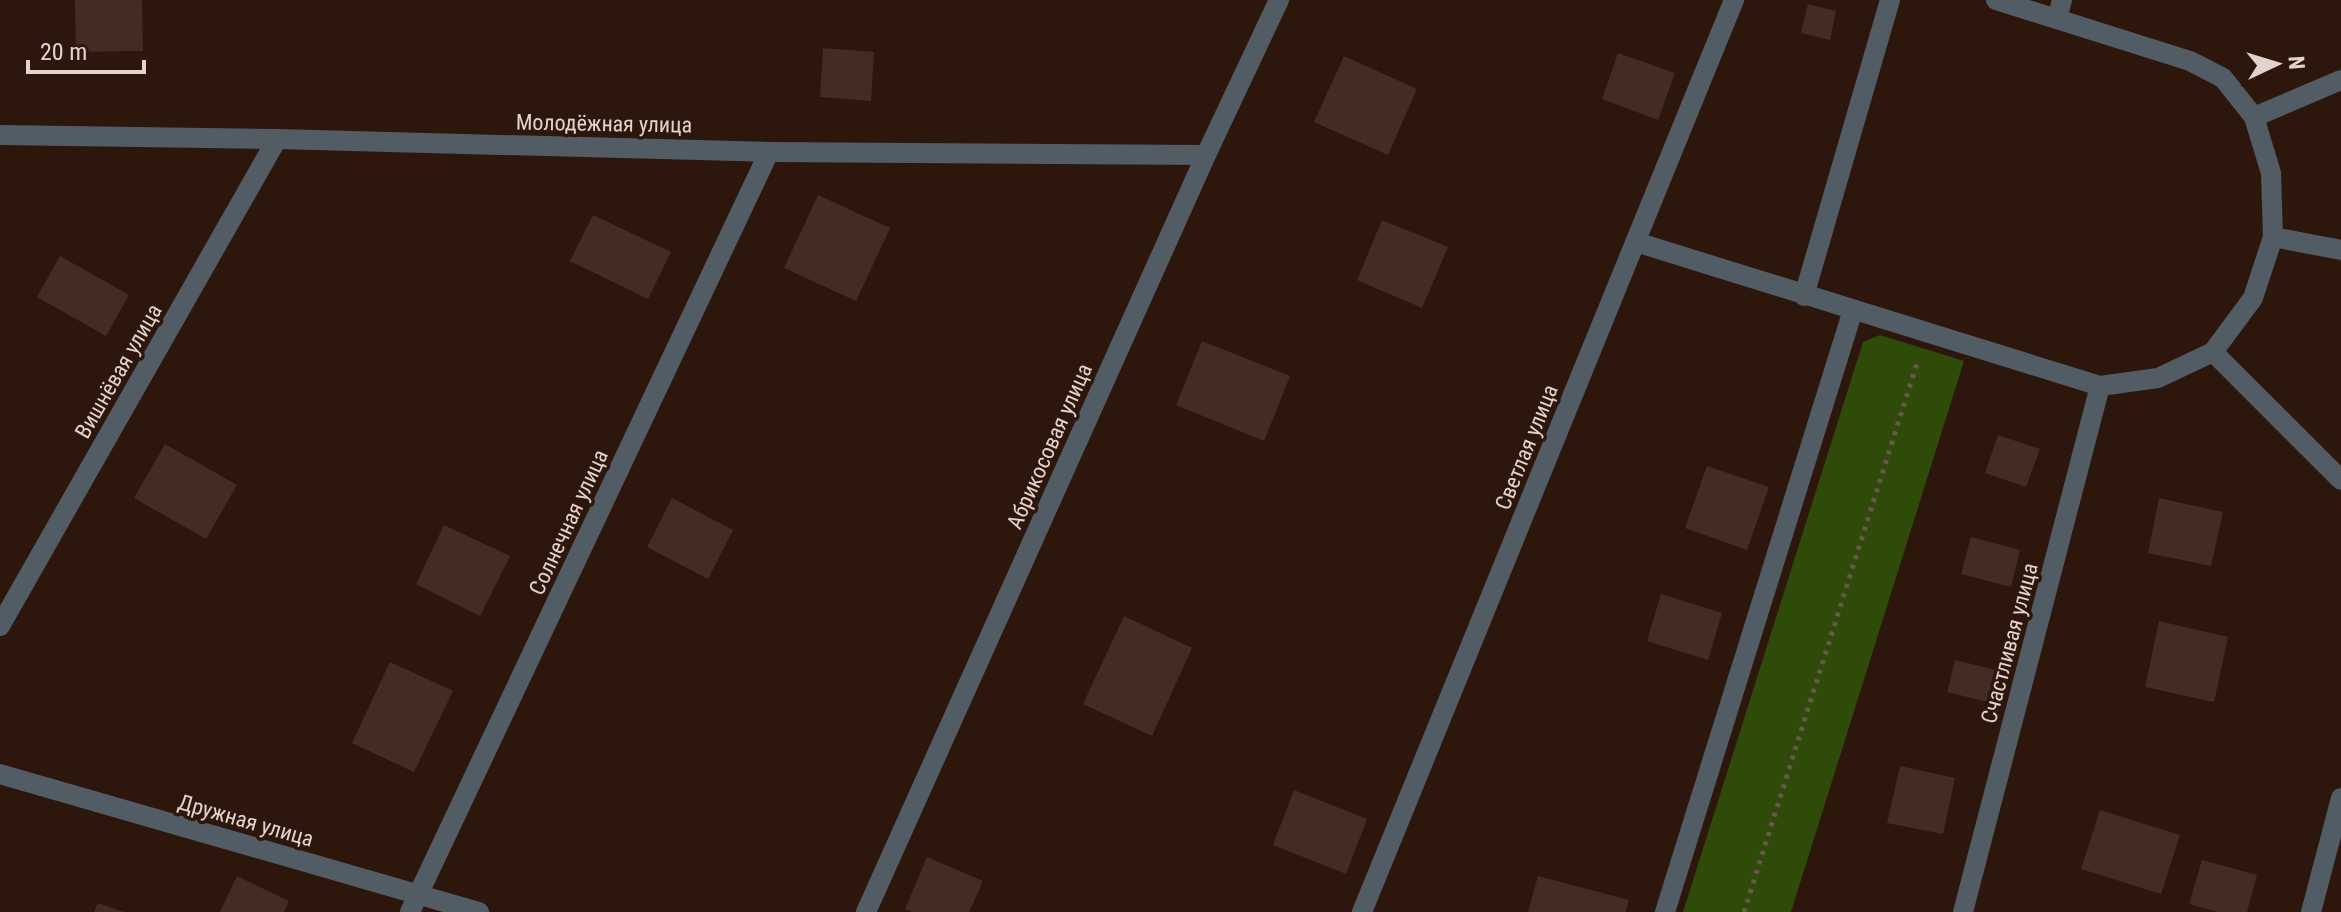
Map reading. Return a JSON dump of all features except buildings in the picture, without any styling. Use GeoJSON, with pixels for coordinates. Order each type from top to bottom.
{"type":"FeatureCollection","features":[{"type":"Feature","properties":{"kind":"street","name":"Абрикосовая улица"},"geometry":{"type":"LineString","coordinates":[[866,912],[1206,155],[1279,0]]}},
{"type":"Feature","properties":{"kind":"street","name":"Светлая улица"},"geometry":{"type":"LineString","coordinates":[[1362,912],[1734,0]]}},
{"type":"Feature","properties":{"kind":"street"},"geometry":{"type":"LineString","coordinates":[[1804,296],[1890,0]]}},
{"type":"Feature","properties":{"kind":"street"},"geometry":{"type":"LineString","coordinates":[[1636,242],[2100,386],[2158,378],[2213,352],[2253,298],[2273,237],[2271,173],[2254,117],[2223,78],[2190,61],[2059,9],[1996,0]]}},
{"type":"Feature","properties":{"kind":"street"},"geometry":{"type":"LineString","coordinates":[[2254,117],[2341,80]]}},
{"type":"Feature","properties":{"kind":"street","name":"Молодёжная улица"},"geometry":{"type":"LineString","coordinates":[[0,135],[769,152],[1206,155]]}},
{"type":"Feature","properties":{"kind":"street","name":"Вишнёвая улица"},"geometry":{"type":"LineString","coordinates":[[0,626],[277,139]]}},
{"type":"Feature","properties":{"kind":"street","name":"Солнечная улица"},"geometry":{"type":"LineString","coordinates":[[414,904],[769,152]]}},
{"type":"Feature","properties":{"kind":"street"},"geometry":{"type":"LineString","coordinates":[[2273,237],[2341,250]]}},
{"type":"Feature","properties":{"kind":"street"},"geometry":{"type":"LineString","coordinates":[[1665,912],[1853,310]]}},
{"type":"Feature","properties":{"kind":"street"},"geometry":{"type":"LineString","coordinates":[[2213,352],[2341,480]]}},
{"type":"Feature","properties":{"kind":"street","name":"Счастливая улица"},"geometry":{"type":"LineString","coordinates":[[1963,912],[2100,386]]}},
{"type":"Feature","properties":{"kind":"street","name":"Дружная улица"},"geometry":{"type":"LineString","coordinates":[[0,774],[414,904],[479,912]]}},
{"type":"Feature","properties":{"kind":"street"},"geometry":{"type":"LineString","coordinates":[[2311,912],[2341,798]]}},
{"type":"Feature","properties":{"kind":"path"},"geometry":{"type":"LineString","coordinates":[[1744,912],[1927,332]]}},
{"type":"Feature","properties":{"kind":"green space"},"geometry":{"type":"Polygon","coordinates":[[[1880,335],[1964,361],[1791,912],[1683,912],[1863,342],[1880,335]]]}}]}
